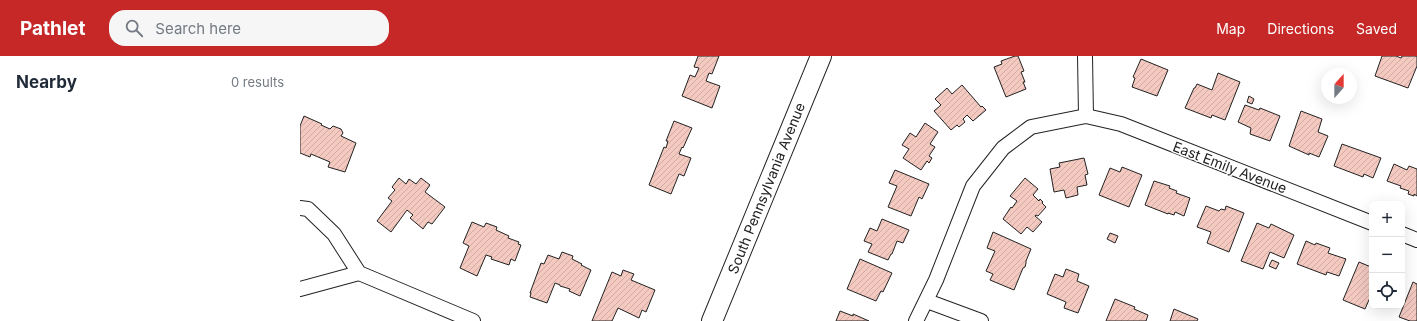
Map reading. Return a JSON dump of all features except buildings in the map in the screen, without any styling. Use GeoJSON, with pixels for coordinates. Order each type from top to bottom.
{"type":"FeatureCollection","features":[{"type":"Feature","properties":{"kind":"street","name":"South Pennsylvania Avenue"},"geometry":{"type":"LineString","coordinates":[[712,321],[820,56]]}},
{"type":"Feature","properties":{"kind":"street"},"geometry":{"type":"LineString","coordinates":[[916,321],[927,301],[973,186],[1003,148],[1031,127],[1086,116],[1085,56]]}},
{"type":"Feature","properties":{"kind":"street","name":"East Emily Avenue"},"geometry":{"type":"LineString","coordinates":[[1086,116],[1121,124],[1369,222]]}},
{"type":"Feature","properties":{"kind":"street"},"geometry":{"type":"LineString","coordinates":[[300,208],[308,209],[334,234],[360,273],[473,321]]}},
{"type":"Feature","properties":{"kind":"street"},"geometry":{"type":"LineString","coordinates":[[1405,235],[1417,240]]}},
{"type":"Feature","properties":{"kind":"street"},"geometry":{"type":"LineString","coordinates":[[300,289],[360,273]]}},
{"type":"Feature","properties":{"kind":"street"},"geometry":{"type":"LineString","coordinates":[[927,301],[981,321]]}}]}
